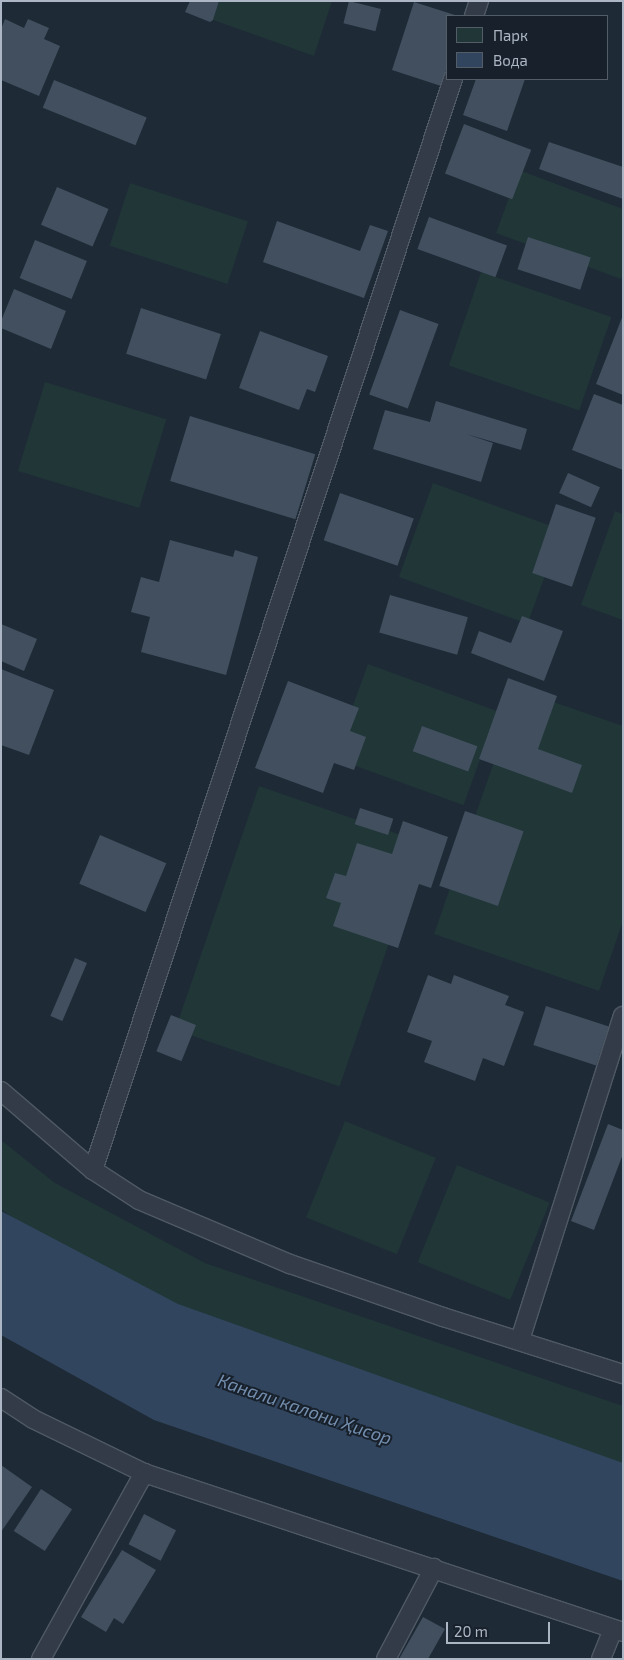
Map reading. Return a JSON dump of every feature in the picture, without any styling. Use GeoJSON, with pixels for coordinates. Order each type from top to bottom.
{"type":"FeatureCollection","features":[{"type":"Feature","properties":{"kind":"lane"},"geometry":{"type":"LineString","coordinates":[[474,15],[479,1]]}},
{"type":"Feature","properties":{"kind":"lane"},"geometry":{"type":"LineString","coordinates":[[92,1170],[453,80]]}},
{"type":"Feature","properties":{"kind":"lane"},"geometry":{"type":"LineString","coordinates":[[520,1340],[623,1016]]}},
{"type":"Feature","properties":{"kind":"lane"},"geometry":{"type":"LineString","coordinates":[[1,1091],[92,1170],[139,1200],[290,1264],[443,1317],[623,1374]]}},
{"type":"Feature","properties":{"kind":"lane"},"geometry":{"type":"LineString","coordinates":[[1,1398],[33,1419],[144,1473],[618,1630],[601,1659]]}},
{"type":"Feature","properties":{"kind":"lane"},"geometry":{"type":"LineString","coordinates":[[41,1659],[144,1473]]}},
{"type":"Feature","properties":{"kind":"lane"},"geometry":{"type":"LineString","coordinates":[[386,1659],[434,1568]]}},
{"type":"Feature","properties":{"kind":"green space"},"geometry":{"type":"Polygon","coordinates":[[[219,1],[332,1],[314,56],[213,20],[219,1]]]}},
{"type":"Feature","properties":{"kind":"green space"},"geometry":{"type":"Polygon","coordinates":[[[519,170],[623,209],[623,274],[621,279],[496,233],[519,170]]]}},
{"type":"Feature","properties":{"kind":"green space"},"geometry":{"type":"Polygon","coordinates":[[[130,183],[248,221],[228,284],[110,246],[130,183]]]}},
{"type":"Feature","properties":{"kind":"green space"},"geometry":{"type":"Polygon","coordinates":[[[481,272],[611,317],[579,411],[449,366],[481,272]]]}},
{"type":"Feature","properties":{"kind":"green space"},"geometry":{"type":"Polygon","coordinates":[[[45,382],[166,419],[139,508],[18,471],[45,382]]]}},
{"type":"Feature","properties":{"kind":"green space"},"geometry":{"type":"Polygon","coordinates":[[[433,483],[562,530],[528,624],[399,577],[433,483]]]}},
{"type":"Feature","properties":{"kind":"green space"},"geometry":{"type":"Polygon","coordinates":[[[615,511],[623,514],[623,620],[581,605],[615,511]]]}},
{"type":"Feature","properties":{"kind":"green space"},"geometry":{"type":"Polygon","coordinates":[[[368,664],[498,711],[463,805],[334,758],[368,664]]]}},
{"type":"Feature","properties":{"kind":"green space"},"geometry":{"type":"Polygon","coordinates":[[[519,690],[623,726],[623,921],[599,991],[434,934],[519,690]]]}},
{"type":"Feature","properties":{"kind":"green space"},"geometry":{"type":"Polygon","coordinates":[[[259,786],[424,843],[340,1087],[175,1030],[259,786]]]}},
{"type":"Feature","properties":{"kind":"green space"},"geometry":{"type":"Polygon","coordinates":[[[345,1121],[436,1158],[397,1254],[306,1217],[345,1121]]]}},
{"type":"Feature","properties":{"kind":"green space"},"geometry":{"type":"Polygon","coordinates":[[[1,1140],[55,1183],[205,1263],[623,1406],[623,1466],[186,1312],[28,1229],[1,1209],[1,1140]]]}},
{"type":"Feature","properties":{"kind":"green space"},"geometry":{"type":"Polygon","coordinates":[[[457,1165],[550,1202],[510,1300],[418,1262],[457,1165]]]}},
{"type":"Feature","properties":{"kind":"water","name":"Канали калони Ҳисор"},"geometry":{"type":"Polygon","coordinates":[[[1,1211],[178,1304],[623,1463],[623,1581],[154,1420],[1,1335],[1,1211]]]}},
{"type":"Feature","properties":{"kind":"building"},"geometry":{"type":"Polygon","coordinates":[[[190,1],[219,1],[213,20],[210,22],[185,12],[190,1]]]}},
{"type":"Feature","properties":{"kind":"building"},"geometry":{"type":"Polygon","coordinates":[[[349,1],[381,9],[375,31],[343,23],[349,1]]]}},
{"type":"Feature","properties":{"kind":"building"},"geometry":{"type":"Polygon","coordinates":[[[414,2],[455,15],[446,15],[446,70],[441,86],[392,70],[414,2]]]}},
{"type":"Feature","properties":{"kind":"building"},"geometry":{"type":"Polygon","coordinates":[[[5,19],[24,28],[28,19],[49,28],[44,39],[60,46],[39,96],[1,80],[1,29],[5,19]]]}},
{"type":"Feature","properties":{"kind":"building"},"geometry":{"type":"Polygon","coordinates":[[[54,80],[147,117],[135,145],[43,108],[54,80]]]}},
{"type":"Feature","properties":{"kind":"building"},"geometry":{"type":"Polygon","coordinates":[[[476,80],[525,80],[507,131],[463,115],[476,80]]]}},
{"type":"Feature","properties":{"kind":"building"},"geometry":{"type":"Polygon","coordinates":[[[464,124],[531,150],[512,199],[445,173],[464,124]]]}},
{"type":"Feature","properties":{"kind":"building"},"geometry":{"type":"Polygon","coordinates":[[[549,142],[623,167],[623,199],[539,169],[549,142]]]}},
{"type":"Feature","properties":{"kind":"building"},"geometry":{"type":"Polygon","coordinates":[[[57,187],[109,209],[93,247],[41,225],[57,187]]]}},
{"type":"Feature","properties":{"kind":"building"},"geometry":{"type":"Polygon","coordinates":[[[429,217],[507,245],[495,277],[417,249],[429,217]]]}},
{"type":"Feature","properties":{"kind":"building"},"geometry":{"type":"Polygon","coordinates":[[[277,221],[360,251],[370,225],[388,231],[364,298],[263,262],[277,221]]]}},
{"type":"Feature","properties":{"kind":"building"},"geometry":{"type":"Polygon","coordinates":[[[528,237],[591,257],[580,290],[517,269],[528,237]]]}},
{"type":"Feature","properties":{"kind":"building"},"geometry":{"type":"Polygon","coordinates":[[[35,240],[87,261],[72,299],[20,278],[35,240]]]}},
{"type":"Feature","properties":{"kind":"building"},"geometry":{"type":"Polygon","coordinates":[[[14,289],[66,311],[51,349],[1,328],[1,321],[14,289]]]}},
{"type":"Feature","properties":{"kind":"building"},"geometry":{"type":"Polygon","coordinates":[[[141,308],[221,334],[206,380],[126,354],[141,308]]]}},
{"type":"Feature","properties":{"kind":"building"},"geometry":{"type":"Polygon","coordinates":[[[400,310],[439,324],[408,409],[369,395],[400,310]]]}},
{"type":"Feature","properties":{"kind":"building"},"geometry":{"type":"Polygon","coordinates":[[[623,315],[623,395],[596,384],[623,315]]]}},
{"type":"Feature","properties":{"kind":"building"},"geometry":{"type":"Polygon","coordinates":[[[260,331],[328,356],[315,392],[307,389],[299,410],[239,388],[260,331]]]}},
{"type":"Feature","properties":{"kind":"building"},"geometry":{"type":"Polygon","coordinates":[[[594,394],[623,405],[623,470],[572,450],[594,394]]]}},
{"type":"Feature","properties":{"kind":"building"},"geometry":{"type":"Polygon","coordinates":[[[436,401],[527,429],[521,450],[466,434],[493,443],[481,482],[373,449],[385,410],[430,422],[436,401]]]}},
{"type":"Feature","properties":{"kind":"building"},"geometry":{"type":"Polygon","coordinates":[[[190,416],[315,454],[295,519],[170,481],[190,416]]]}},
{"type":"Feature","properties":{"kind":"building"},"geometry":{"type":"Polygon","coordinates":[[[568,473],[600,487],[591,507],[559,493],[568,473]]]}},
{"type":"Feature","properties":{"kind":"building"},"geometry":{"type":"Polygon","coordinates":[[[340,493],[414,518],[397,566],[324,540],[340,493]]]}},
{"type":"Feature","properties":{"kind":"building"},"geometry":{"type":"Polygon","coordinates":[[[556,504],[596,518],[572,587],[532,573],[556,504]]]}},
{"type":"Feature","properties":{"kind":"building"},"geometry":{"type":"Polygon","coordinates":[[[170,540],[233,557],[235,550],[258,557],[226,675],[141,652],[150,617],[131,612],[141,577],[159,582],[170,540]]]}},
{"type":"Feature","properties":{"kind":"building"},"geometry":{"type":"Polygon","coordinates":[[[390,595],[468,617],[457,655],[379,632],[390,595]]]}},
{"type":"Feature","properties":{"kind":"building"},"geometry":{"type":"Polygon","coordinates":[[[522,616],[563,631],[544,681],[471,653],[479,631],[511,643],[522,616]]]}},
{"type":"Feature","properties":{"kind":"building"},"geometry":{"type":"Polygon","coordinates":[[[1,624],[37,639],[24,671],[1,661],[1,624]]]}},
{"type":"Feature","properties":{"kind":"building"},"geometry":{"type":"Polygon","coordinates":[[[1,669],[54,690],[29,755],[1,745],[1,669]]]}},
{"type":"Feature","properties":{"kind":"building"},"geometry":{"type":"Polygon","coordinates":[[[508,678],[557,696],[538,749],[582,765],[572,793],[479,759],[508,678]]]}},
{"type":"Feature","properties":{"kind":"building"},"geometry":{"type":"Polygon","coordinates":[[[288,681],[359,708],[350,731],[366,737],[354,770],[334,763],[323,793],[255,768],[288,681]]]}},
{"type":"Feature","properties":{"kind":"building"},"geometry":{"type":"Polygon","coordinates":[[[422,726],[477,746],[468,772],[413,751],[422,726]]]}},
{"type":"Feature","properties":{"kind":"building"},"geometry":{"type":"Polygon","coordinates":[[[360,808],[393,819],[388,835],[355,824],[360,808]]]}},
{"type":"Feature","properties":{"kind":"building"},"geometry":{"type":"Polygon","coordinates":[[[465,811],[524,831],[498,906],[439,886],[465,811]]]}},
{"type":"Feature","properties":{"kind":"building"},"geometry":{"type":"Polygon","coordinates":[[[403,821],[448,837],[431,888],[419,884],[398,948],[333,926],[341,903],[326,898],[335,873],[346,876],[357,843],[392,854],[403,821]]]}},
{"type":"Feature","properties":{"kind":"building"},"geometry":{"type":"Polygon","coordinates":[[[100,835],[166,863],[146,912],[79,884],[100,835]]]}},
{"type":"Feature","properties":{"kind":"building"},"geometry":{"type":"Polygon","coordinates":[[[75,958],[87,963],[62,1021],[50,1016],[75,958]]]}},
{"type":"Feature","properties":{"kind":"building"},"geometry":{"type":"Polygon","coordinates":[[[428,975],[451,984],[454,975],[509,996],[505,1005],[524,1012],[504,1066],[483,1058],[475,1081],[424,1062],[432,1041],[407,1032],[428,975]]]}},
{"type":"Feature","properties":{"kind":"building"},"geometry":{"type":"Polygon","coordinates":[[[546,1006],[609,1026],[596,1065],[533,1045],[546,1006]]]}},
{"type":"Feature","properties":{"kind":"building"},"geometry":{"type":"Polygon","coordinates":[[[171,1015],[196,1025],[181,1061],[156,1051],[171,1015]]]}},
{"type":"Feature","properties":{"kind":"building"},"geometry":{"type":"Polygon","coordinates":[[[608,1124],[623,1130],[623,1154],[594,1230],[571,1221],[608,1124]]]}},
{"type":"Feature","properties":{"kind":"building"},"geometry":{"type":"Polygon","coordinates":[[[1,1465],[32,1487],[1,1532],[1,1465]]]}},
{"type":"Feature","properties":{"kind":"building"},"geometry":{"type":"Polygon","coordinates":[[[41,1489],[72,1509],[45,1551],[14,1531],[41,1489]]]}},
{"type":"Feature","properties":{"kind":"building"},"geometry":{"type":"Polygon","coordinates":[[[144,1514],[176,1530],[161,1561],[129,1544],[144,1514]]]}},
{"type":"Feature","properties":{"kind":"building"},"geometry":{"type":"Polygon","coordinates":[[[122,1550],[156,1570],[123,1624],[114,1618],[106,1632],[81,1617],[122,1550]]]}},
{"type":"Feature","properties":{"kind":"building"},"geometry":{"type":"Polygon","coordinates":[[[423,1617],[445,1629],[428,1659],[399,1659],[423,1617]]]}}]}
